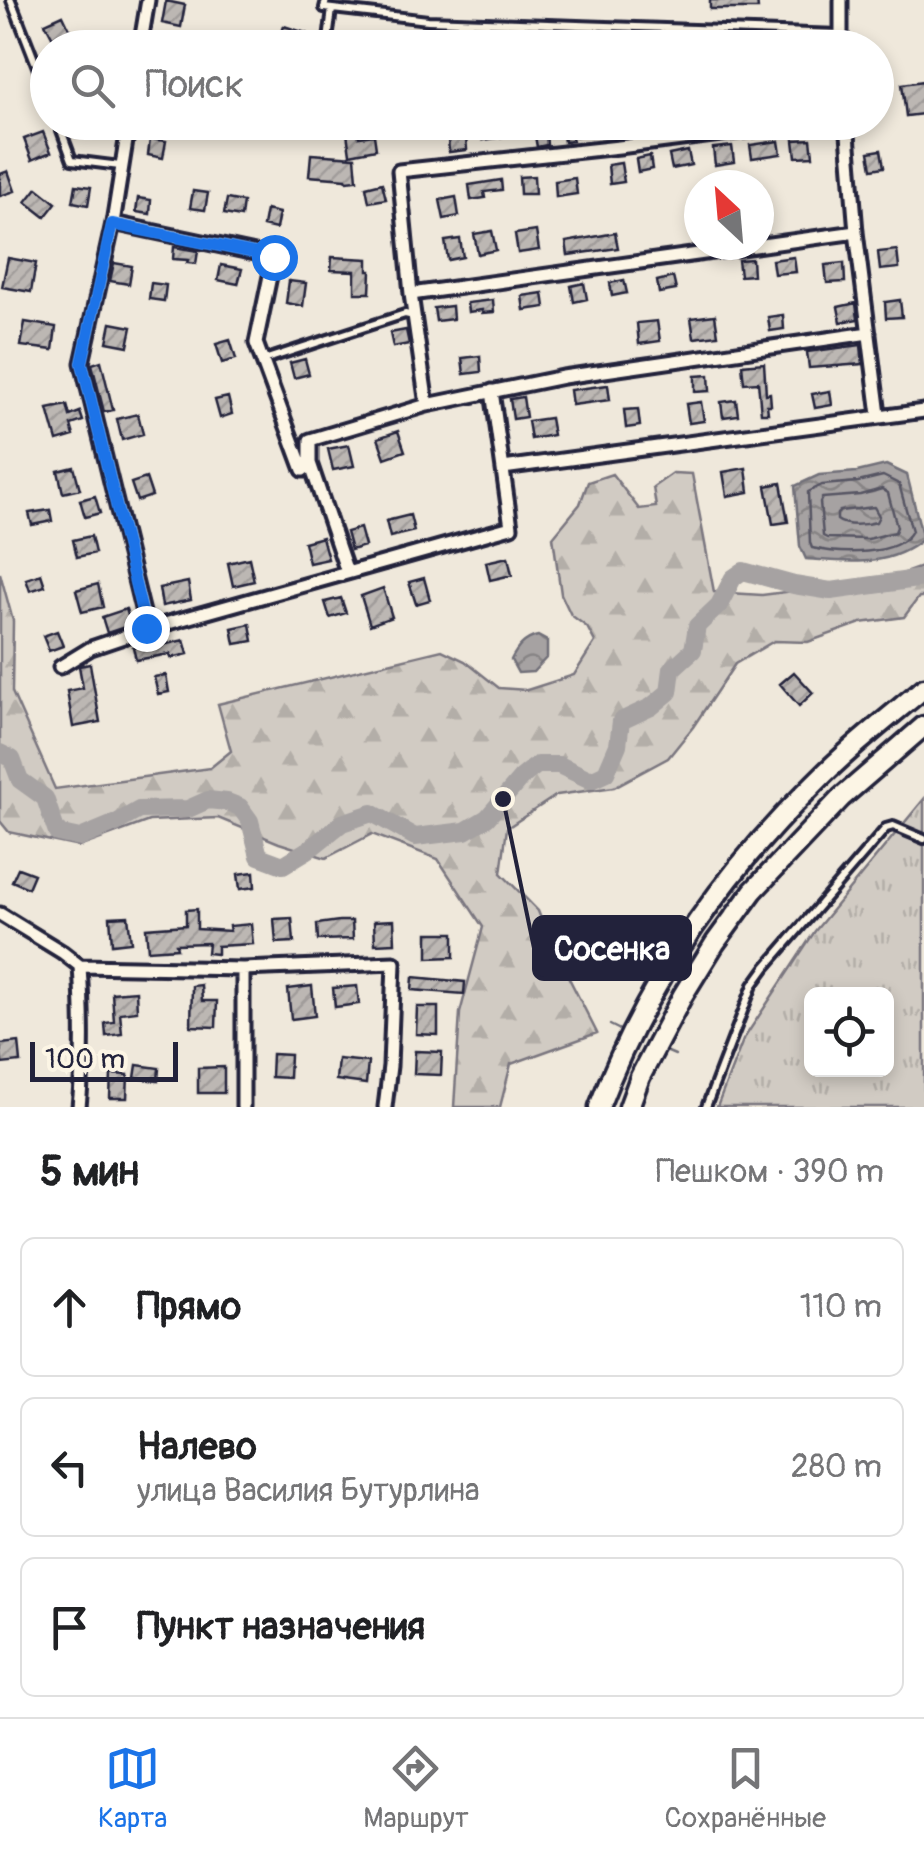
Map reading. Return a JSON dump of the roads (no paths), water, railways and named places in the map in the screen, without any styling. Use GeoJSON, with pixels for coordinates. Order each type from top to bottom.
{"type":"FeatureCollection","features":[{"type":"Feature","properties":{"kind":"main road"},"geometry":{"type":"LineString","coordinates":[[599,1107],[654,989],[731,874],[822,775],[924,688]]}},
{"type":"Feature","properties":{"kind":"main road"},"geometry":{"type":"LineString","coordinates":[[629,1107],[640,1077],[683,995],[753,891],[841,798],[924,726]]}},
{"type":"Feature","properties":{"kind":"street"},"geometry":{"type":"LineString","coordinates":[[143,30],[148,0]]}},
{"type":"Feature","properties":{"kind":"street"},"geometry":{"type":"LineString","coordinates":[[840,0],[840,30]]}},
{"type":"Feature","properties":{"kind":"street"},"geometry":{"type":"LineString","coordinates":[[126,140],[82,363],[146,628]]}},
{"type":"Feature","properties":{"kind":"street"},"geometry":{"type":"LineString","coordinates":[[427,405],[410,294],[399,171],[674,140]]}},
{"type":"Feature","properties":{"kind":"street"},"geometry":{"type":"LineString","coordinates":[[848,140],[856,232],[880,415]]}},
{"type":"Feature","properties":{"kind":"street"},"geometry":{"type":"LineString","coordinates":[[112,224],[274,257],[256,343],[303,470]]}},
{"type":"Feature","properties":{"kind":"street"},"geometry":{"type":"LineString","coordinates":[[410,294],[856,232]]}},
{"type":"Feature","properties":{"kind":"street"},"geometry":{"type":"LineString","coordinates":[[347,572],[310,463],[310,440],[427,405],[564,377],[869,333]]}},
{"type":"Feature","properties":{"kind":"street"},"geometry":{"type":"LineString","coordinates":[[60,668],[92,648],[146,628],[511,527],[492,391]]}},
{"type":"Feature","properties":{"kind":"street"},"geometry":{"type":"LineString","coordinates":[[502,468],[924,411]]}},
{"type":"Feature","properties":{"kind":"street"},"geometry":{"type":"LineString","coordinates":[[0,914],[80,966],[243,968],[394,964],[390,1066],[384,1107]]}},
{"type":"Feature","properties":{"kind":"street"},"geometry":{"type":"LineString","coordinates":[[78,1107],[83,1014],[80,966]]}},
{"type":"Feature","properties":{"kind":"street"},"geometry":{"type":"LineString","coordinates":[[243,968],[243,1107]]}},
{"type":"Feature","properties":{"kind":"lane"},"geometry":{"type":"LineString","coordinates":[[11,0],[30,49]]}},
{"type":"Feature","properties":{"kind":"lane"},"geometry":{"type":"LineString","coordinates":[[326,0],[324,8],[428,20],[624,30]]}},
{"type":"Feature","properties":{"kind":"lane"},"geometry":{"type":"LineString","coordinates":[[329,30],[332,9]]}},
{"type":"Feature","properties":{"kind":"lane"},"geometry":{"type":"LineString","coordinates":[[65,140],[72,160],[122,166]]}},
{"type":"Feature","properties":{"kind":"lane"},"geometry":{"type":"LineString","coordinates":[[262,360],[405,314],[414,316]]}},
{"type":"Feature","properties":{"kind":"lane"},"geometry":{"type":"LineString","coordinates":[[706,1107],[754,984],[766,967],[886,828],[893,826],[924,839]]}},
{"type":"Feature","properties":{"kind":"water"},"geometry":{"type":"Polygon","coordinates":[[[886,465],[907,475],[923,539],[882,559],[806,559],[800,546],[795,486],[819,475],[886,465]]]}},
{"type":"Feature","properties":{"kind":"water"},"geometry":{"type":"Polygon","coordinates":[[[538,636],[547,641],[547,657],[533,672],[518,673],[511,660],[513,656],[525,642],[538,636]]]}},
{"type":"Feature","properties":{"kind":"waterway"},"geometry":{"type":"LineString","coordinates":[[0,753],[12,759],[20,780],[45,798],[57,833],[80,838],[139,810],[188,809],[208,800],[240,807],[250,821],[259,856],[283,865],[342,823],[372,813],[415,837],[465,831],[487,818],[537,765],[559,765],[591,780],[606,773],[618,745],[621,721],[651,707],[669,692],[672,669],[693,650],[697,626],[719,605],[733,578],[743,571],[831,591],[924,578]]}},
{"type":"Feature","properties":{"kind":"waterway"},"geometry":{"type":"LineString","coordinates":[[610,1025],[622,1031]]}},
{"type":"Feature","properties":{"kind":"waterway"},"geometry":{"type":"LineString","coordinates":[[661,1049],[675,1055]]}},
{"type":"Feature","properties":{"kind":"place","name":"Сосенка"},"geometry":{"type":"Point","coordinates":[503,799]}}]}
